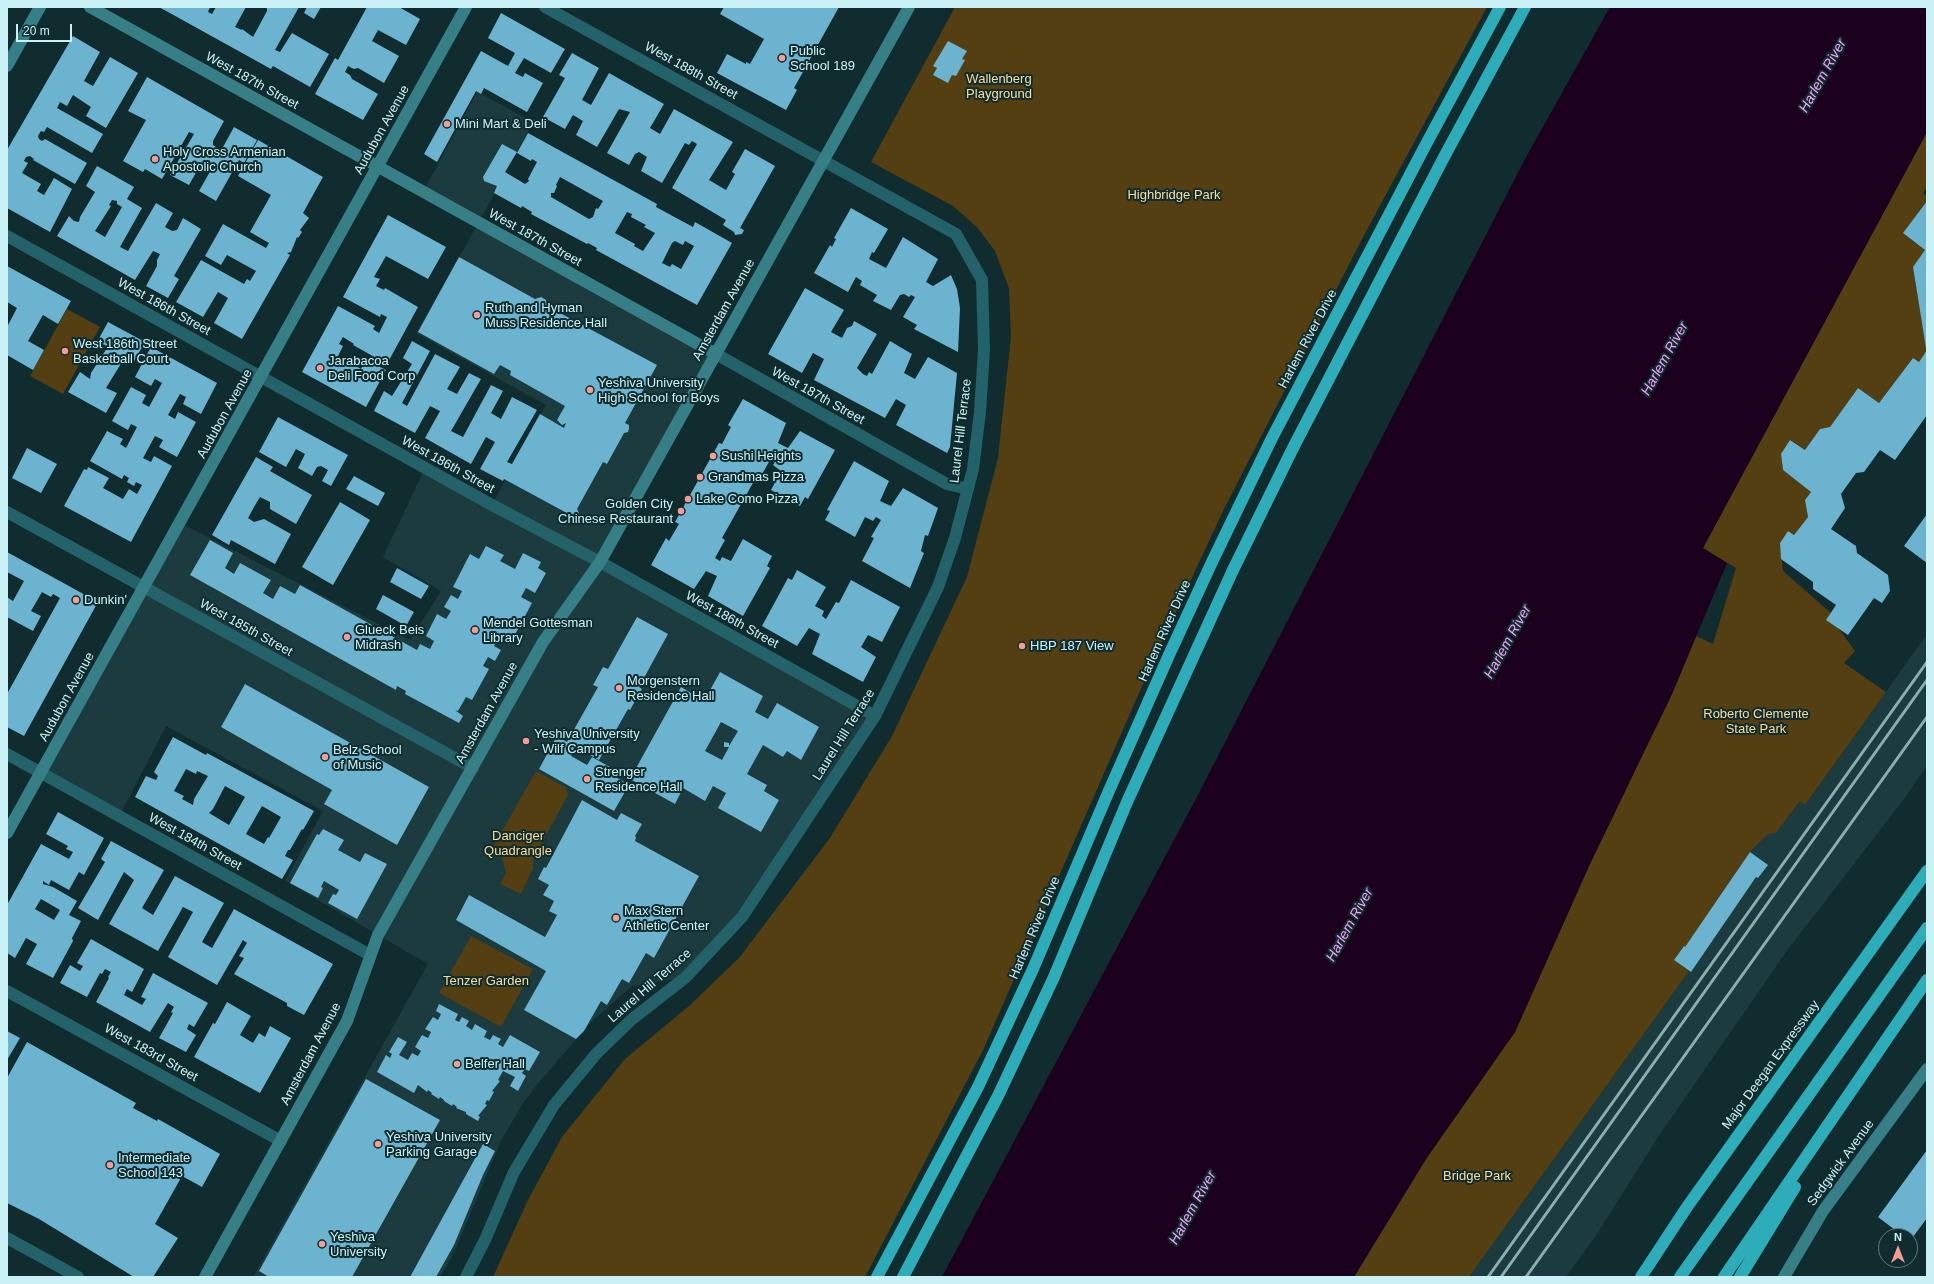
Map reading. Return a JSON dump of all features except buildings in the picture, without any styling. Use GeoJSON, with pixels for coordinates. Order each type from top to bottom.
{"type":"FeatureCollection","features":[{"type":"Feature","properties":{"kind":"highway","name":"Harlem River Drive"},"geometry":{"type":"LineString","coordinates":[[878,1277],[978,1087],[1033,969],[1169,655],[1262,459],[1424,148],[1500,7]]}},
{"type":"Feature","properties":{"kind":"highway"},"geometry":{"type":"LineString","coordinates":[[902,1277],[998,1096],[1044,998],[1130,795],[1227,584],[1287,461],[1443,159],[1525,7]]}},
{"type":"Feature","properties":{"kind":"highway","name":"Major Deegan Expressway"},"geometry":{"type":"LineString","coordinates":[[1641,1277],[1927,871]]}},
{"type":"Feature","properties":{"kind":"highway"},"geometry":{"type":"LineString","coordinates":[[1680,1277],[1927,928]]}},
{"type":"Feature","properties":{"kind":"highway"},"geometry":{"type":"LineString","coordinates":[[1724,1277],[1927,980]]}},
{"type":"Feature","properties":{"kind":"highway"},"geometry":{"type":"LineString","coordinates":[[1740,1277],[1864,1072]]}},
{"type":"Feature","properties":{"kind":"highway"},"geometry":{"type":"LineString","coordinates":[[1638,1277],[1651,1261]]}},
{"type":"Feature","properties":{"kind":"main road"},"geometry":{"type":"LineString","coordinates":[[7,66],[40,7]]}},
{"type":"Feature","properties":{"kind":"main road","name":"West 187th Street"},"geometry":{"type":"LineString","coordinates":[[90,7],[716,354]]}},
{"type":"Feature","properties":{"kind":"main road","name":"Audubon Avenue"},"geometry":{"type":"LineString","coordinates":[[7,834],[466,7]]}},
{"type":"Feature","properties":{"kind":"main road","name":"Amsterdam Avenue"},"geometry":{"type":"LineString","coordinates":[[205,1277],[347,1021],[378,935],[543,642],[600,562],[910,7]]}},
{"type":"Feature","properties":{"kind":"main road","name":"Sedgwick Avenue"},"geometry":{"type":"LineString","coordinates":[[1784,1277],[1823,1211],[1927,1069]]}},
{"type":"Feature","properties":{"kind":"street","name":"West 188th Street"},"geometry":{"type":"LineString","coordinates":[[545,7],[824,160]]}},
{"type":"Feature","properties":{"kind":"street","name":"Laurel Hill Terrace"},"geometry":{"type":"LineString","coordinates":[[466,1277],[485,1240],[514,1172],[554,1105],[596,1054],[631,1020],[686,976],[742,917],[875,716],[938,587],[955,538],[973,469],[979,419],[984,357],[982,280],[956,234],[824,160]]}},
{"type":"Feature","properties":{"kind":"street","name":"West 186th Street"},"geometry":{"type":"LineString","coordinates":[[7,236],[492,505],[600,562],[875,716]]}},
{"type":"Feature","properties":{"kind":"street","name":"West 187th Street"},"geometry":{"type":"LineString","coordinates":[[716,354],[942,481],[968,489]]}},
{"type":"Feature","properties":{"kind":"street","name":"West 185th Street"},"geometry":{"type":"LineString","coordinates":[[7,512],[472,768]]}},
{"type":"Feature","properties":{"kind":"street","name":"West 184th Street"},"geometry":{"type":"LineString","coordinates":[[7,754],[370,955]]}},
{"type":"Feature","properties":{"kind":"street","name":"West 183rd Street"},"geometry":{"type":"LineString","coordinates":[[7,991],[281,1141]]}},
{"type":"Feature","properties":{"kind":"street"},"geometry":{"type":"LineString","coordinates":[[7,1238],[78,1277]]}},
{"type":"Feature","properties":{"kind":"shaded area"},"geometry":{"type":"Polygon","coordinates":[[[477,92],[533,122],[479,222],[423,192],[477,92]]]}},
{"type":"Feature","properties":{"kind":"shaded area","name":"Yeshiva University - Wilf Campus"},"geometry":{"type":"Polygon","coordinates":[[[479,222],[716,354],[600,562],[875,716],[742,917],[686,977],[632,986],[589,1024],[536,1086],[523,1103],[501,1141],[454,1253],[440,1277],[253,1277],[428,964],[285,881],[323,811],[166,726],[119,817],[41,773],[180,523],[410,640],[441,591],[383,557],[425,468],[492,505],[546,405],[416,333],[479,222]]]}},
{"type":"Feature","properties":{"kind":"shaded area"},"geometry":{"type":"Polygon","coordinates":[[[1927,634],[1927,766],[1904,799],[1786,952],[1660,1134],[1597,1234],[1566,1277],[1469,1277],[1689,971],[1674,960],[1750,852],[1768,833],[1776,833],[1800,801],[1806,804],[1927,634]]]}},
{"type":"Feature","properties":{"kind":"green space","name":"Highbridge Park"},"geometry":{"type":"Polygon","coordinates":[[[955,7],[1487,7],[1362,239],[1224,509],[1153,661],[983,1050],[865,1277],[493,1277],[528,1200],[562,1137],[625,1059],[689,1006],[739,958],[830,838],[892,736],[967,577],[998,458],[1011,337],[1009,288],[995,251],[977,227],[953,206],[871,162],[955,7]]]}},
{"type":"Feature","properties":{"kind":"green space","name":"Roberto Clemente State Park"},"geometry":{"type":"Polygon","coordinates":[[[1927,132],[1927,187],[1923,193],[1927,196],[1927,201],[1903,233],[1925,250],[1913,268],[1927,350],[1919,362],[1913,358],[1879,403],[1858,388],[1830,427],[1820,429],[1805,450],[1791,440],[1781,454],[1783,470],[1811,492],[1805,500],[1808,517],[1794,535],[1788,531],[1780,543],[1783,571],[1831,613],[1839,629],[1855,651],[1844,663],[1886,692],[1805,805],[1800,801],[1776,833],[1768,834],[1750,852],[1685,947],[1683,947],[1674,960],[1689,971],[1469,1277],[1354,1277],[1426,1159],[1515,1032],[1589,866],[1672,694],[1696,636],[1713,644],[1736,568],[1703,548],[1927,132]]]}},
{"type":"Feature","properties":{"kind":"green space","name":"West 186th Street Basketball Court"},"geometry":{"type":"Polygon","coordinates":[[[67,309],[100,327],[63,394],[30,376],[67,309]]]}},
{"type":"Feature","properties":{"kind":"green space","name":"Danciger Quadrangle"},"geometry":{"type":"Polygon","coordinates":[[[536,771],[565,787],[568,795],[533,859],[533,868],[521,894],[500,884],[506,873],[502,857],[491,851],[536,771]]]}},
{"type":"Feature","properties":{"kind":"green space","name":"Tenzer Garden"},"geometry":{"type":"Polygon","coordinates":[[[471,936],[533,969],[501,1027],[439,993],[471,936]]]}},
{"type":"Feature","properties":{"kind":"water","name":"Harlem River"},"geometry":{"type":"Polygon","coordinates":[[[1610,7],[1927,7],[1927,132],[1703,548],[1727,563],[1672,694],[1589,866],[1515,1032],[1426,1159],[1354,1277],[942,1277],[1200,791],[1525,159],[1610,7]]]}},
{"type":"Feature","properties":{"kind":"railway"},"geometry":{"type":"LineString","coordinates":[[1488,1277],[1927,662]]}},
{"type":"Feature","properties":{"kind":"railway"},"geometry":{"type":"LineString","coordinates":[[1501,1277],[1927,680]]}},
{"type":"Feature","properties":{"kind":"railway"},"geometry":{"type":"LineString","coordinates":[[1526,1277],[1927,717]]}},
{"type":"Feature","properties":{"kind":"place","name":"Public School 189"},"geometry":{"type":"Point","coordinates":[782,58]}},
{"type":"Feature","properties":{"kind":"place","name":"Mini Mart & Deli"},"geometry":{"type":"Point","coordinates":[447,124]}},
{"type":"Feature","properties":{"kind":"place","name":"Holy Cross Armenian Apostolic Church"},"geometry":{"type":"Point","coordinates":[155,159]}},
{"type":"Feature","properties":{"kind":"place","name":"Ruth and Hyman Muss Residence Hall"},"geometry":{"type":"Point","coordinates":[477,315]}},
{"type":"Feature","properties":{"kind":"place","name":"West 186th Street Basketball Court"},"geometry":{"type":"Point","coordinates":[65,351]}},
{"type":"Feature","properties":{"kind":"place","name":"Jarabacoa Deli Food Corp"},"geometry":{"type":"Point","coordinates":[320,368]}},
{"type":"Feature","properties":{"kind":"place","name":"Yeshiva University High School for Boys"},"geometry":{"type":"Point","coordinates":[590,390]}},
{"type":"Feature","properties":{"kind":"place","name":"Sushi Heights"},"geometry":{"type":"Point","coordinates":[713,456]}},
{"type":"Feature","properties":{"kind":"place","name":"Grandmas Pizza"},"geometry":{"type":"Point","coordinates":[700,477]}},
{"type":"Feature","properties":{"kind":"place","name":"Lake Como Pizza"},"geometry":{"type":"Point","coordinates":[688,499]}},
{"type":"Feature","properties":{"kind":"place","name":"Golden City Chinese Restaurant"},"geometry":{"type":"Point","coordinates":[681,511]}},
{"type":"Feature","properties":{"kind":"place","name":"Dunkin'"},"geometry":{"type":"Point","coordinates":[76,600]}},
{"type":"Feature","properties":{"kind":"place","name":"Mendel Gottesman Library"},"geometry":{"type":"Point","coordinates":[475,630]}},
{"type":"Feature","properties":{"kind":"place","name":"Glueck Beis Midrash"},"geometry":{"type":"Point","coordinates":[347,637]}},
{"type":"Feature","properties":{"kind":"place","name":"HBP 187 View"},"geometry":{"type":"Point","coordinates":[1022,646]}},
{"type":"Feature","properties":{"kind":"place","name":"Morgenstern Residence Hall"},"geometry":{"type":"Point","coordinates":[619,688]}},
{"type":"Feature","properties":{"kind":"place","name":"Yeshiva University - Wilf Campus"},"geometry":{"type":"Point","coordinates":[526,741]}},
{"type":"Feature","properties":{"kind":"place","name":"Belz School of Music"},"geometry":{"type":"Point","coordinates":[325,757]}},
{"type":"Feature","properties":{"kind":"place","name":"Strenger Residence Hall"},"geometry":{"type":"Point","coordinates":[587,779]}},
{"type":"Feature","properties":{"kind":"place","name":"Max Stern Athletic Center"},"geometry":{"type":"Point","coordinates":[616,918]}},
{"type":"Feature","properties":{"kind":"place","name":"Belfer Hall"},"geometry":{"type":"Point","coordinates":[457,1064]}},
{"type":"Feature","properties":{"kind":"place","name":"Yeshiva University Parking Garage"},"geometry":{"type":"Point","coordinates":[378,1144]}},
{"type":"Feature","properties":{"kind":"place","name":"Intermediate School 143"},"geometry":{"type":"Point","coordinates":[110,1165]}},
{"type":"Feature","properties":{"kind":"place","name":"Yeshiva University"},"geometry":{"type":"Point","coordinates":[322,1244]}},
{"type":"Feature","properties":{"kind":"park label","name":"Wallenberg Playground"},"geometry":{"type":"Point","coordinates":[999,86]}},
{"type":"Feature","properties":{"kind":"park label","name":"Bridge Park"},"geometry":{"type":"Point","coordinates":[1477,1176]}}]}
